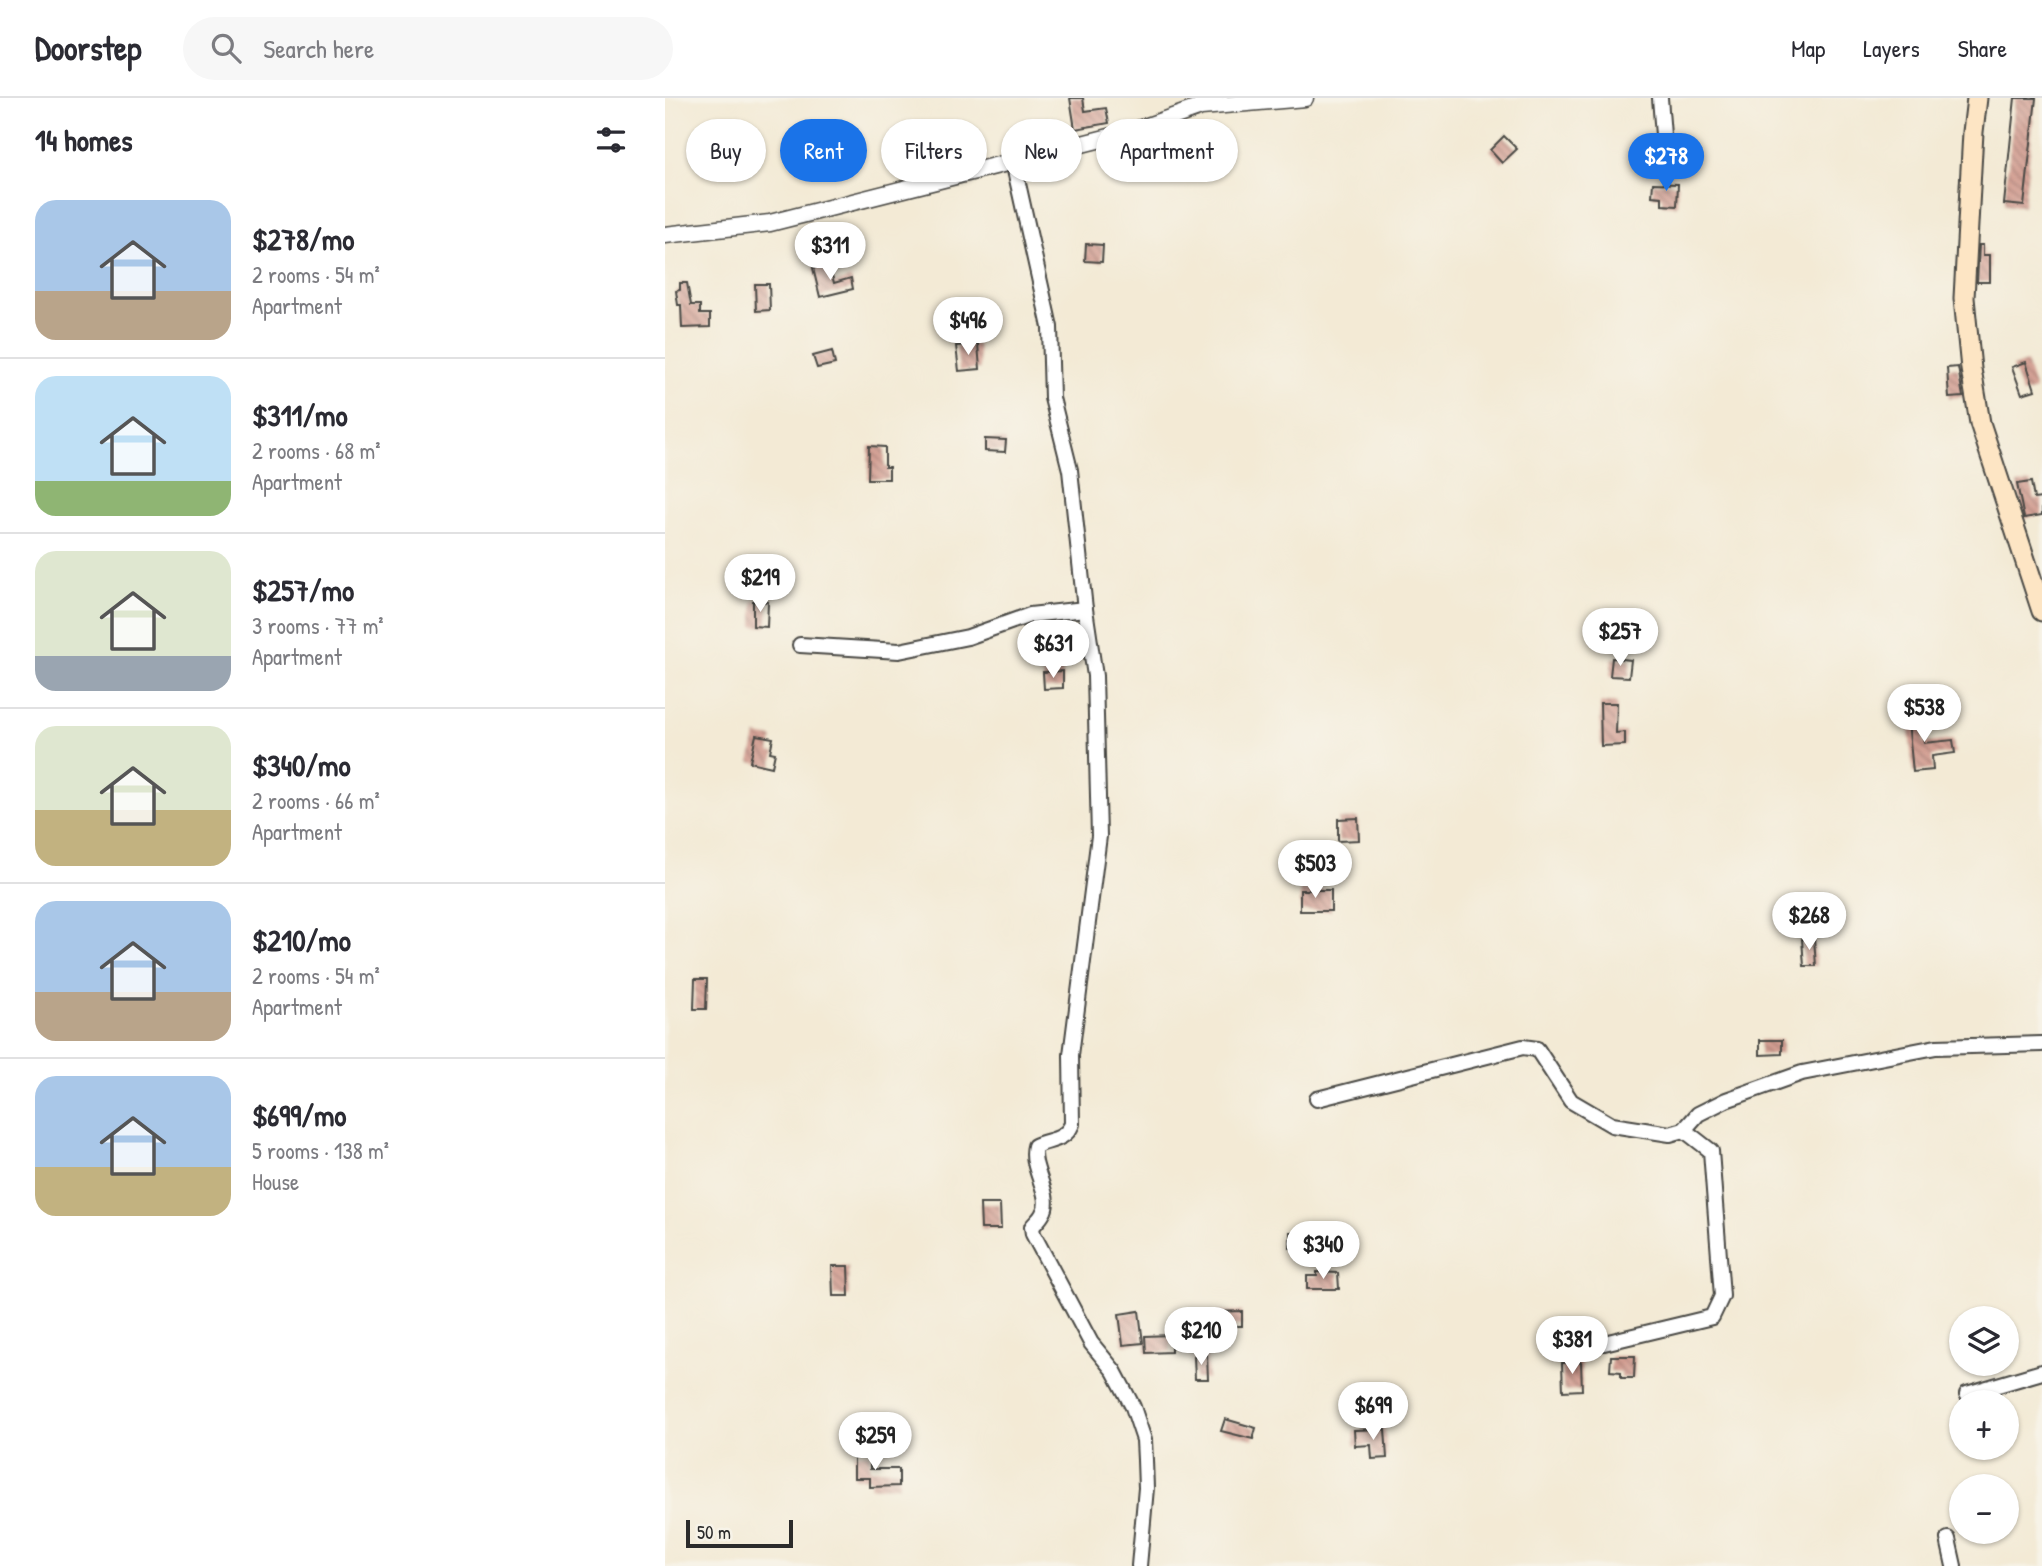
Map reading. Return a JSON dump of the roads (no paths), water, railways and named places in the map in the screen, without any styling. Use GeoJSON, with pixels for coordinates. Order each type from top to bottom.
{"type":"FeatureCollection","features":[{"type":"Feature","properties":{"kind":"main road"},"geometry":{"type":"LineString","coordinates":[[1977,98],[1964,298],[1971,369],[1980,423],[2042,611]]}},
{"type":"Feature","properties":{"kind":"street"},"geometry":{"type":"LineString","coordinates":[[1082,144],[1133,131],[1201,107],[1305,98]]}},
{"type":"Feature","properties":{"kind":"street"},"geometry":{"type":"LineString","coordinates":[[1660,98],[1663,135]]}},
{"type":"Feature","properties":{"kind":"street"},"geometry":{"type":"LineString","coordinates":[[665,235],[770,223],[1001,164]]}},
{"type":"Feature","properties":{"kind":"street"},"geometry":{"type":"LineString","coordinates":[[1018,182],[1050,327],[1052,398],[1070,470],[1095,676],[1099,836],[1071,1055],[1072,1124],[1069,1132],[1060,1139],[1035,1146],[1037,1174],[1046,1204],[1045,1212],[1032,1227],[1033,1234],[1091,1343],[1114,1371],[1133,1407],[1144,1440],[1146,1488],[1139,1566]]}},
{"type":"Feature","properties":{"kind":"street"},"geometry":{"type":"LineString","coordinates":[[800,645],[899,650],[968,637],[1030,615],[1085,609]]}},
{"type":"Feature","properties":{"kind":"street"},"geometry":{"type":"LineString","coordinates":[[1317,1099],[1523,1047],[1537,1049],[1571,1101],[1612,1125],[1670,1135],[1684,1130],[1698,1114],[1726,1100],[1802,1073],[1936,1048],[2042,1044]]}},
{"type":"Feature","properties":{"kind":"street"},"geometry":{"type":"LineString","coordinates":[[1604,1343],[1712,1317],[1721,1296],[1711,1151],[1684,1130]]}},
{"type":"Feature","properties":{"kind":"street"},"geometry":{"type":"LineString","coordinates":[[1981,1390],[2042,1372]]}},
{"type":"Feature","properties":{"kind":"street"},"geometry":{"type":"LineString","coordinates":[[1948,1539],[1954,1566]]}}]}
